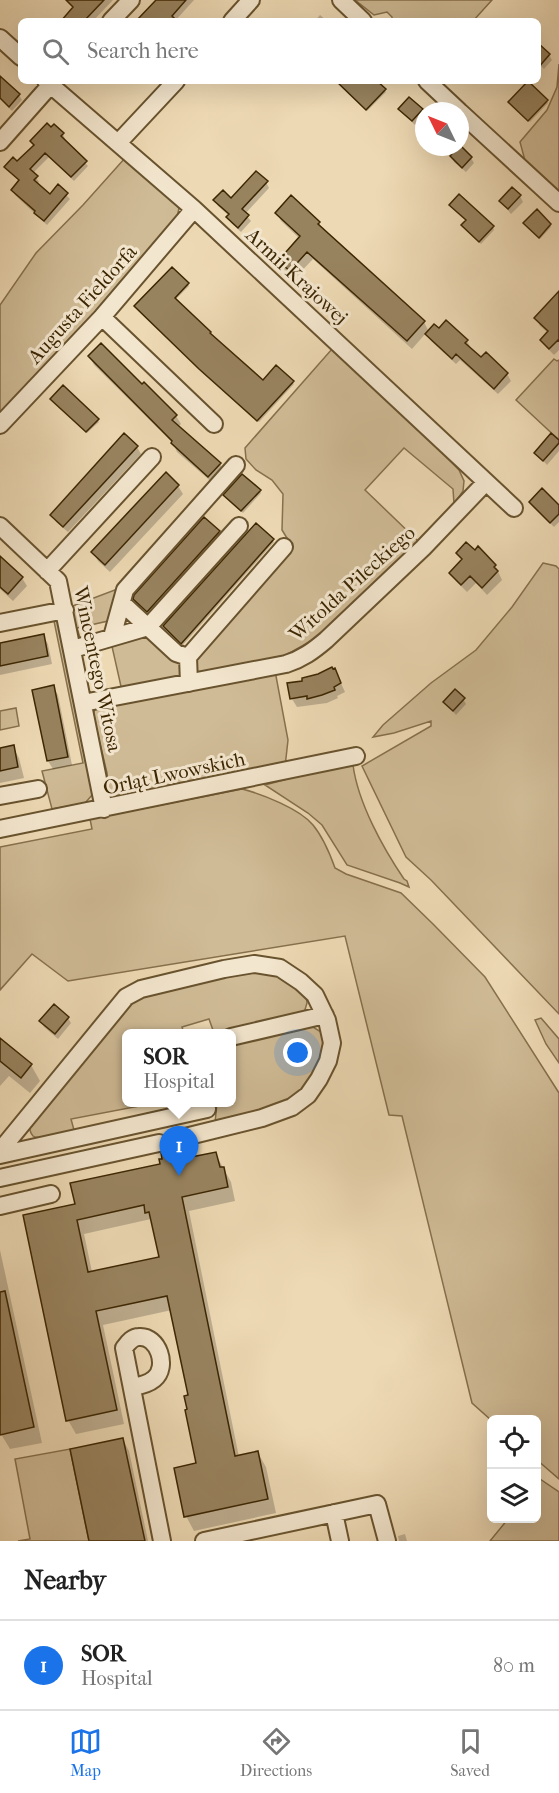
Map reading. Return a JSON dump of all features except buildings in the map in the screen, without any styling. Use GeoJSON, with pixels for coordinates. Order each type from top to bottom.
{"type":"FeatureCollection","features":[{"type":"Feature","properties":{"kind":"street"},"geometry":{"type":"LineString","coordinates":[[114,18],[131,0]]}},
{"type":"Feature","properties":{"kind":"street"},"geometry":{"type":"LineString","coordinates":[[235,18],[251,0]]}},
{"type":"Feature","properties":{"kind":"street"},"geometry":{"type":"LineString","coordinates":[[341,0],[360,18]]}},
{"type":"Feature","properties":{"kind":"street"},"geometry":{"type":"LineString","coordinates":[[0,38],[18,54]]}},
{"type":"Feature","properties":{"kind":"street"},"geometry":{"type":"LineString","coordinates":[[0,142],[48,84]]}},
{"type":"Feature","properties":{"kind":"street","name":"Armii Krajowej"},"geometry":{"type":"LineString","coordinates":[[52,84],[194,209],[514,508]]}},
{"type":"Feature","properties":{"kind":"street"},"geometry":{"type":"LineString","coordinates":[[118,143],[173,84]]}},
{"type":"Feature","properties":{"kind":"street"},"geometry":{"type":"LineString","coordinates":[[430,84],[449,102]]}},
{"type":"Feature","properties":{"kind":"street"},"geometry":{"type":"LineString","coordinates":[[469,121],[559,203]]}},
{"type":"Feature","properties":{"kind":"street","name":"Augusta Fieldorfa"},"geometry":{"type":"LineString","coordinates":[[0,425],[102,317],[194,209]]}},
{"type":"Feature","properties":{"kind":"street"},"geometry":{"type":"LineString","coordinates":[[102,317],[214,424]]}},
{"type":"Feature","properties":{"kind":"street"},"geometry":{"type":"LineString","coordinates":[[47,571],[152,457]]}},
{"type":"Feature","properties":{"kind":"street"},"geometry":{"type":"LineString","coordinates":[[112,637],[125,590],[236,465]]}},
{"type":"Feature","properties":{"kind":"street","name":"Witolda Pileckiego"},"geometry":{"type":"LineString","coordinates":[[83,702],[299,660],[312,652],[423,548],[486,482]]}},
{"type":"Feature","properties":{"kind":"street","name":"Wincentego Witosa"},"geometry":{"type":"LineString","coordinates":[[0,526],[58,581],[104,809]]}},
{"type":"Feature","properties":{"kind":"street"},"geometry":{"type":"LineString","coordinates":[[73,649],[148,627],[239,526]]}},
{"type":"Feature","properties":{"kind":"street"},"geometry":{"type":"LineString","coordinates":[[189,683],[188,657],[284,547]]}},
{"type":"Feature","properties":{"kind":"street"},"geometry":{"type":"LineString","coordinates":[[122,603],[176,653],[188,657]]}},
{"type":"Feature","properties":{"kind":"street"},"geometry":{"type":"LineString","coordinates":[[0,623],[65,610]]}},
{"type":"Feature","properties":{"kind":"street","name":"Orląt Lwowskich"},"geometry":{"type":"LineString","coordinates":[[0,829],[356,756]]}},
{"type":"Feature","properties":{"kind":"street"},"geometry":{"type":"LineString","coordinates":[[0,796],[38,789]]}},
{"type":"Feature","properties":{"kind":"street"},"geometry":{"type":"LineString","coordinates":[[0,1153],[126,997],[141,989],[224,969],[254,964],[280,968],[315,995],[325,1015],[332,1043],[319,1079],[308,1095],[292,1107],[262,1118],[185,1137]]}},
{"type":"Feature","properties":{"kind":"street"},"geometry":{"type":"LineString","coordinates":[[236,1036],[325,1015]]}},
{"type":"Feature","properties":{"kind":"street"},"geometry":{"type":"LineString","coordinates":[[0,1153],[207,1109]]}},
{"type":"Feature","properties":{"kind":"street"},"geometry":{"type":"LineString","coordinates":[[0,1178],[159,1143]]}},
{"type":"Feature","properties":{"kind":"street"},"geometry":{"type":"LineString","coordinates":[[0,1206],[51,1194]]}},
{"type":"Feature","properties":{"kind":"street"},"geometry":{"type":"LineString","coordinates":[[132,1388],[162,1541]]}},
{"type":"Feature","properties":{"kind":"street"},"geometry":{"type":"LineString","coordinates":[[204,1541],[377,1504],[387,1541]]}},
{"type":"Feature","properties":{"kind":"street"},"geometry":{"type":"LineString","coordinates":[[334,1513],[340,1541]]}},
{"type":"Feature","properties":{"kind":"shaded area"},"geometry":{"type":"Polygon","coordinates":[[[355,0],[492,0],[476,18],[392,18],[387,12],[374,15],[355,0]]]}},
{"type":"Feature","properties":{"kind":"shaded area"},"geometry":{"type":"Polygon","coordinates":[[[559,64],[559,197],[527,168],[520,142],[547,110],[557,87],[559,64]]]}},
{"type":"Feature","properties":{"kind":"shaded area"},"geometry":{"type":"Polygon","coordinates":[[[125,158],[179,208],[176,222],[0,419],[0,305],[36,253],[125,158]]]}},
{"type":"Feature","properties":{"kind":"shaded area"},"geometry":{"type":"Polygon","coordinates":[[[332,349],[420,430],[459,470],[464,481],[463,491],[454,504],[453,489],[404,448],[365,490],[418,541],[413,548],[320,636],[286,655],[197,675],[194,659],[293,548],[282,530],[283,494],[272,480],[256,470],[246,459],[245,448],[332,349]]]}},
{"type":"Feature","properties":{"kind":"shaded area"},"geometry":{"type":"Polygon","coordinates":[[[554,359],[559,360],[559,440],[516,400],[554,359]]]}},
{"type":"Feature","properties":{"kind":"shaded area"},"geometry":{"type":"Polygon","coordinates":[[[543,563],[559,569],[559,1014],[431,880],[406,857],[362,766],[431,726],[431,721],[373,737],[383,725],[431,683],[476,650],[512,607],[543,563]]]}},
{"type":"Feature","properties":{"kind":"shaded area"},"geometry":{"type":"Polygon","coordinates":[[[120,588],[108,621],[77,628],[81,641],[78,643],[70,607],[120,588]]]}},
{"type":"Feature","properties":{"kind":"shaded area"},"geometry":{"type":"Polygon","coordinates":[[[54,621],[60,624],[93,794],[85,803],[52,809],[42,771],[83,763],[54,621]]]}},
{"type":"Feature","properties":{"kind":"shaded area"},"geometry":{"type":"Polygon","coordinates":[[[136,633],[156,638],[185,665],[185,675],[177,681],[122,691],[111,642],[136,633]]]}},
{"type":"Feature","properties":{"kind":"shaded area"},"geometry":{"type":"Polygon","coordinates":[[[273,671],[276,676],[288,740],[285,767],[118,801],[109,792],[107,773],[93,714],[95,709],[273,671]]]}},
{"type":"Feature","properties":{"kind":"shaded area"},"geometry":{"type":"Polygon","coordinates":[[[16,708],[19,726],[0,730],[0,711],[16,708]]]}},
{"type":"Feature","properties":{"kind":"shaded area"},"geometry":{"type":"Polygon","coordinates":[[[353,765],[360,794],[372,825],[409,887],[347,865],[322,825],[265,785],[324,769],[353,765]]]}},
{"type":"Feature","properties":{"kind":"shaded area"},"geometry":{"type":"Polygon","coordinates":[[[242,789],[260,794],[307,819],[323,840],[335,868],[401,893],[485,977],[559,1093],[559,1479],[541,1463],[541,1415],[487,1416],[472,1403],[402,1116],[389,1115],[345,936],[68,981],[32,954],[0,990],[0,847],[92,829],[90,819],[242,789]]]}},
{"type":"Feature","properties":{"kind":"shaded area"},"geometry":{"type":"Polygon","coordinates":[[[253,968],[275,970],[306,995],[307,1003],[304,1013],[236,1030],[213,1029],[209,1019],[182,1027],[183,1029],[122,1029],[122,1107],[134,1107],[71,1119],[74,1130],[41,1137],[33,1136],[29,1121],[135,997],[253,968]]]}},
{"type":"Feature","properties":{"kind":"shaded area"},"geometry":{"type":"Polygon","coordinates":[[[541,1018],[559,1039],[559,1063],[546,1044],[535,1020],[541,1018]]]}},
{"type":"Feature","properties":{"kind":"shaded area"},"geometry":{"type":"Polygon","coordinates":[[[313,1027],[321,1032],[324,1041],[323,1056],[313,1079],[283,1106],[215,1123],[217,1107],[236,1107],[236,1042],[313,1027]]]}},
{"type":"Feature","properties":{"kind":"shaded area"},"geometry":{"type":"Polygon","coordinates":[[[70,1449],[89,1541],[18,1541],[30,1539],[15,1459],[70,1449]]]}},
{"type":"Feature","properties":{"kind":"shaded area"},"geometry":{"type":"Polygon","coordinates":[[[541,1480],[559,1492],[559,1541],[490,1541],[505,1523],[541,1523],[541,1480]]]}},
{"type":"Feature","properties":{"kind":"tunnel"},"geometry":{"type":"LineString","coordinates":[[159,1143],[185,1137]]}},
{"type":"Feature","properties":{"kind":"place","name":"SOR"},"geometry":{"type":"Point","coordinates":[179,1176]}}]}
